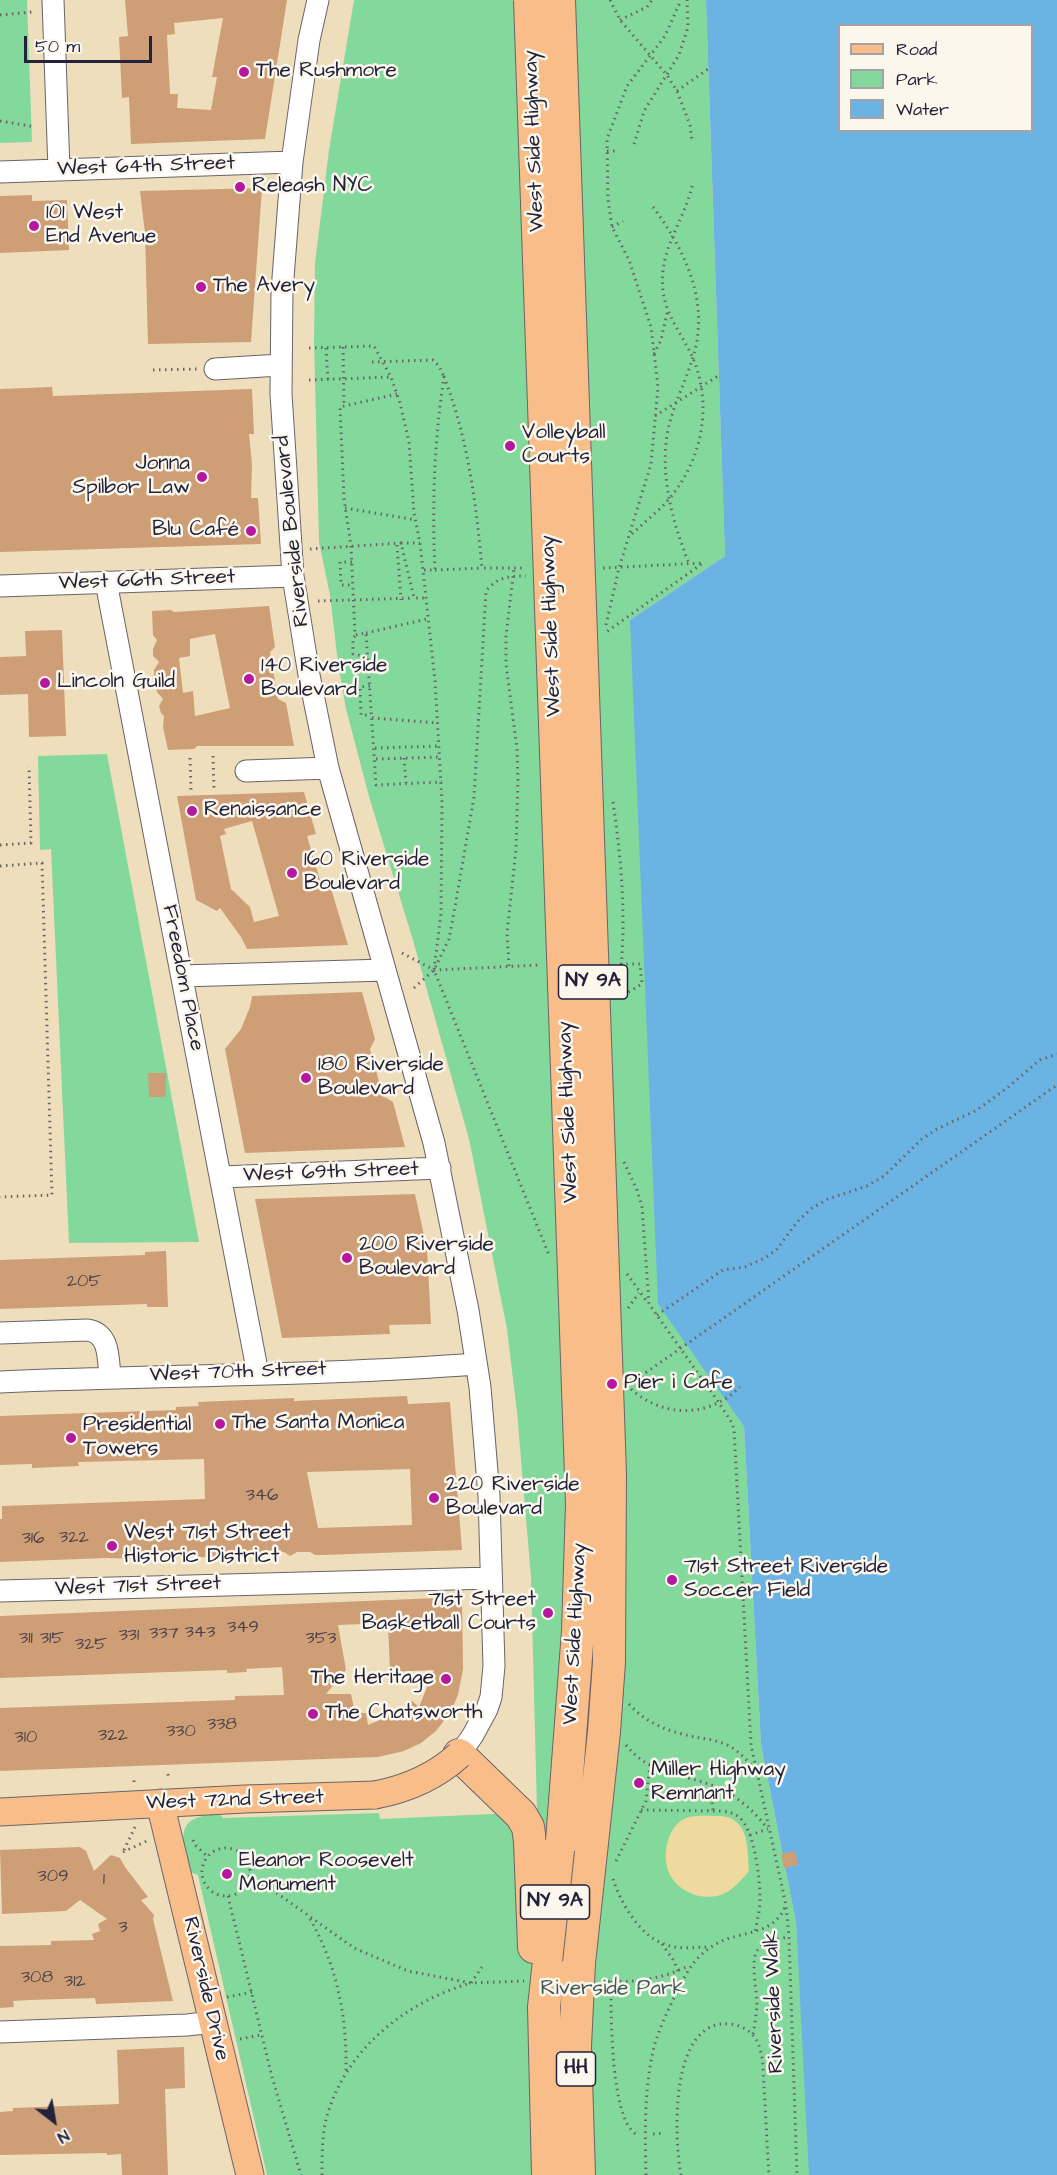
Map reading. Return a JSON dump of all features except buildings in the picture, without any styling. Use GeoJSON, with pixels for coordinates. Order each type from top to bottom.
{"type":"FeatureCollection","features":[{"type":"Feature","properties":{"kind":"highway","name":"West Side Highway"},"geometry":{"type":"LineString","coordinates":[[530,0],[582,1504],[578,1630],[562,1841],[537,1970]]}},
{"type":"Feature","properties":{"kind":"highway","name":"West Side Highway"},"geometry":{"type":"LineString","coordinates":[[560,0],[610,1473],[609,1662],[604,1732],[579,1963]]}},
{"type":"Feature","properties":{"kind":"highway"},"geometry":{"type":"LineString","coordinates":[[459,1755],[517,1810],[528,1827],[533,1937],[537,1970]]}},
{"type":"Feature","properties":{"kind":"highway","name":"HH"},"geometry":{"type":"LineString","coordinates":[[579,1963],[575,2046],[579,2175]]}},
{"type":"Feature","properties":{"kind":"highway","name":"HH"},"geometry":{"type":"LineString","coordinates":[[537,1970],[544,2007],[548,2175]]}},
{"type":"Feature","properties":{"kind":"main road","name":"West 72nd Street"},"geometry":{"type":"LineString","coordinates":[[0,1812],[164,1792],[245,1799],[375,1795],[413,1785],[436,1773],[459,1755]]}},
{"type":"Feature","properties":{"kind":"main road","name":"Riverside Drive"},"geometry":{"type":"LineString","coordinates":[[164,1792],[213,2022],[249,2175]]}},
{"type":"Feature","properties":{"kind":"street"},"geometry":{"type":"LineString","coordinates":[[54,0],[59,170]]}},
{"type":"Feature","properties":{"kind":"street","name":"Riverside Boulevard"},"geometry":{"type":"LineString","coordinates":[[318,0],[309,40],[292,162],[283,259],[280,365],[282,433],[293,576],[309,675],[328,768],[440,1168],[468,1310],[476,1364],[489,1496],[494,1666],[491,1697],[480,1723],[459,1755]]}},
{"type":"Feature","properties":{"kind":"street","name":"West 64th Street"},"geometry":{"type":"LineString","coordinates":[[0,172],[292,162]]}},
{"type":"Feature","properties":{"kind":"street"},"geometry":{"type":"LineString","coordinates":[[215,369],[280,365]]}},
{"type":"Feature","properties":{"kind":"street","name":"West 66th Street"},"geometry":{"type":"LineString","coordinates":[[0,586],[293,576]]}},
{"type":"Feature","properties":{"kind":"street","name":"Freedom Place"},"geometry":{"type":"LineString","coordinates":[[106,582],[258,1374]]}},
{"type":"Feature","properties":{"kind":"street"},"geometry":{"type":"LineString","coordinates":[[246,771],[328,768]]}},
{"type":"Feature","properties":{"kind":"street"},"geometry":{"type":"LineString","coordinates":[[182,976],[385,970]]}},
{"type":"Feature","properties":{"kind":"street","name":"West 69th Street"},"geometry":{"type":"LineString","coordinates":[[222,1177],[440,1168]]}},
{"type":"Feature","properties":{"kind":"street"},"geometry":{"type":"LineString","coordinates":[[0,1333],[95,1331],[100,1334],[105,1343],[110,1377]]}},
{"type":"Feature","properties":{"kind":"street","name":"West 70th Street"},"geometry":{"type":"LineString","coordinates":[[0,1382],[476,1364]]}},
{"type":"Feature","properties":{"kind":"street","name":"West 71st Street"},"geometry":{"type":"LineString","coordinates":[[0,1591],[491,1578]]}},
{"type":"Feature","properties":{"kind":"street"},"geometry":{"type":"LineString","coordinates":[[0,2032],[213,2022]]}},
{"type":"Feature","properties":{"kind":"path"},"geometry":{"type":"LineString","coordinates":[[610,0],[620,20],[667,75],[677,91],[690,125],[692,141]]}},
{"type":"Feature","properties":{"kind":"path"},"geometry":{"type":"LineString","coordinates":[[620,20],[647,7],[652,0]]}},
{"type":"Feature","properties":{"kind":"path"},"geometry":{"type":"LineString","coordinates":[[603,644],[610,602],[619,568],[651,464],[658,387],[651,327],[633,271],[612,227],[608,199],[607,139],[627,86],[665,36],[681,0]]}},
{"type":"Feature","properties":{"kind":"path"},"geometry":{"type":"LineString","coordinates":[[634,144],[645,111],[679,55],[688,27],[687,0]]}},
{"type":"Feature","properties":{"kind":"path"},"geometry":{"type":"LineString","coordinates":[[0,15],[32,12]]}},
{"type":"Feature","properties":{"kind":"path"},"geometry":{"type":"LineString","coordinates":[[677,91],[708,69]]}},
{"type":"Feature","properties":{"kind":"path"},"geometry":{"type":"LineString","coordinates":[[0,121],[35,127]]}},
{"type":"Feature","properties":{"kind":"path"},"geometry":{"type":"LineString","coordinates":[[607,151],[618,151]]}},
{"type":"Feature","properties":{"kind":"path"},"geometry":{"type":"LineString","coordinates":[[631,535],[668,500],[692,466],[700,434],[704,408],[702,387],[693,358],[672,320],[663,293],[662,265],[690,196],[693,182]]}},
{"type":"Feature","properties":{"kind":"path"},"geometry":{"type":"LineString","coordinates":[[653,207],[673,234],[690,270],[699,309],[699,334],[666,441],[665,477],[668,500],[688,564]]}},
{"type":"Feature","properties":{"kind":"path"},"geometry":{"type":"LineString","coordinates":[[612,227],[623,221]]}},
{"type":"Feature","properties":{"kind":"path"},"geometry":{"type":"LineString","coordinates":[[654,355],[661,340],[668,308]]}},
{"type":"Feature","properties":{"kind":"path"},"geometry":{"type":"LineString","coordinates":[[309,348],[374,346],[391,377],[397,394],[409,442],[416,520],[424,570],[440,746],[441,914],[434,970],[551,1260]]}},
{"type":"Feature","properties":{"kind":"path"},"geometry":{"type":"LineString","coordinates":[[343,347],[344,406]]}},
{"type":"Feature","properties":{"kind":"path"},"geometry":{"type":"LineString","coordinates":[[326,348],[328,380]]}},
{"type":"Feature","properties":{"kind":"path"},"geometry":{"type":"LineString","coordinates":[[372,362],[433,360],[439,366],[453,400],[471,477],[483,568]]}},
{"type":"Feature","properties":{"kind":"path"},"geometry":{"type":"LineString","coordinates":[[153,370],[215,369]]}},
{"type":"Feature","properties":{"kind":"path"},"geometry":{"type":"LineString","coordinates":[[655,416],[718,376]]}},
{"type":"Feature","properties":{"kind":"path"},"geometry":{"type":"LineString","coordinates":[[309,380],[391,377]]}},
{"type":"Feature","properties":{"kind":"path"},"geometry":{"type":"LineString","coordinates":[[435,570],[433,491],[438,415],[444,377]]}},
{"type":"Feature","properties":{"kind":"path"},"geometry":{"type":"LineString","coordinates":[[367,657],[353,654],[354,585],[345,508],[340,407],[397,394]]}},
{"type":"Feature","properties":{"kind":"path"},"geometry":{"type":"LineString","coordinates":[[345,508],[416,520]]}},
{"type":"Feature","properties":{"kind":"path"},"geometry":{"type":"LineString","coordinates":[[310,549],[420,543]]}},
{"type":"Feature","properties":{"kind":"path"},"geometry":{"type":"LineString","coordinates":[[399,544],[414,598]]}},
{"type":"Feature","properties":{"kind":"path"},"geometry":{"type":"LineString","coordinates":[[399,544],[401,600]]}},
{"type":"Feature","properties":{"kind":"path"},"geometry":{"type":"LineString","coordinates":[[352,562],[340,562],[341,585],[354,585]]}},
{"type":"Feature","properties":{"kind":"path"},"geometry":{"type":"LineString","coordinates":[[605,633],[703,563],[619,568]]}},
{"type":"Feature","properties":{"kind":"path"},"geometry":{"type":"LineString","coordinates":[[509,966],[507,934],[516,849],[518,780],[514,718],[506,664],[506,636],[514,568]]}},
{"type":"Feature","properties":{"kind":"path"},"geometry":{"type":"LineString","coordinates":[[424,570],[536,568]]}},
{"type":"Feature","properties":{"kind":"path"},"geometry":{"type":"LineString","coordinates":[[414,988],[434,970],[449,939],[474,796],[486,591],[497,580],[513,576],[535,576]]}},
{"type":"Feature","properties":{"kind":"path"},"geometry":{"type":"LineString","coordinates":[[318,601],[425,598]]}},
{"type":"Feature","properties":{"kind":"path"},"geometry":{"type":"LineString","coordinates":[[509,610],[514,610]]}},
{"type":"Feature","properties":{"kind":"path"},"geometry":{"type":"LineString","coordinates":[[355,635],[428,619]]}},
{"type":"Feature","properties":{"kind":"path"},"geometry":{"type":"LineString","coordinates":[[366,633],[376,785],[442,782]]}},
{"type":"Feature","properties":{"kind":"path"},"geometry":{"type":"LineString","coordinates":[[506,664],[511,664]]}},
{"type":"Feature","properties":{"kind":"path"},"geometry":{"type":"LineString","coordinates":[[370,686],[360,687],[361,716],[438,723]]}},
{"type":"Feature","properties":{"kind":"path"},"geometry":{"type":"LineString","coordinates":[[375,748],[440,746]]}},
{"type":"Feature","properties":{"kind":"path"},"geometry":{"type":"LineString","coordinates":[[213,756],[214,789]]}},
{"type":"Feature","properties":{"kind":"path"},"geometry":{"type":"LineString","coordinates":[[376,759],[440,757]]}},
{"type":"Feature","properties":{"kind":"path"},"geometry":{"type":"LineString","coordinates":[[190,758],[191,790]]}},
{"type":"Feature","properties":{"kind":"path"},"geometry":{"type":"LineString","coordinates":[[404,758],[406,784]]}},
{"type":"Feature","properties":{"kind":"path"},"geometry":{"type":"LineString","coordinates":[[0,845],[30,843],[29,765]]}},
{"type":"Feature","properties":{"kind":"path"},"geometry":{"type":"LineString","coordinates":[[611,964],[622,964],[640,964],[642,984],[617,998],[622,964],[624,915],[612,802]]}},
{"type":"Feature","properties":{"kind":"path"},"geometry":{"type":"LineString","coordinates":[[0,866],[42,863],[52,1195],[0,1197]]}},
{"type":"Feature","properties":{"kind":"path"},"geometry":{"type":"LineString","coordinates":[[402,953],[434,970],[548,965]]}},
{"type":"Feature","properties":{"kind":"path"},"geometry":{"type":"LineString","coordinates":[[657,1316],[723,1270],[745,1267],[765,1258],[777,1249],[798,1221],[812,1208],[828,1198],[867,1186],[885,1176],[922,1139],[937,1129],[977,1110],[1040,1060],[1057,1054]]}},
{"type":"Feature","properties":{"kind":"path"},"geometry":{"type":"LineString","coordinates":[[740,1387],[725,1400],[689,1412],[667,1410],[646,1401],[627,1384],[681,1350],[1057,1085]]}},
{"type":"Feature","properties":{"kind":"path"},"geometry":{"type":"LineString","coordinates":[[621,1154],[642,1206],[648,1304]]}},
{"type":"Feature","properties":{"kind":"path","name":"Riverside Walk"},"geometry":{"type":"LineString","coordinates":[[636,1288],[718,1401],[732,1423],[735,1438],[751,1745],[786,1905],[789,1937],[797,2175]]}},
{"type":"Feature","properties":{"kind":"path"},"geometry":{"type":"LineString","coordinates":[[625,1314],[639,1293]]}},
{"type":"Feature","properties":{"kind":"path"},"geometry":{"type":"LineString","coordinates":[[623,1696],[637,1713],[653,1723],[670,1731],[729,1746],[744,1756],[757,1771]]}},
{"type":"Feature","properties":{"kind":"path"},"geometry":{"type":"LineString","coordinates":[[650,1765],[645,1801],[615,1861],[613,1879],[617,1891],[639,1926],[654,1939],[682,1948],[711,1947]]}},
{"type":"Feature","properties":{"kind":"path"},"geometry":{"type":"LineString","coordinates":[[164,1792],[168,1774]]}},
{"type":"Feature","properties":{"kind":"path"},"geometry":{"type":"LineString","coordinates":[[134,1776],[134,1782]]}},
{"type":"Feature","properties":{"kind":"path"},"geometry":{"type":"LineString","coordinates":[[713,1810],[714,1787]]}},
{"type":"Feature","properties":{"kind":"path"},"geometry":{"type":"LineString","coordinates":[[641,1810],[713,1810],[731,1812],[739,1817],[748,1829],[755,1855],[760,1901],[755,1932]]}},
{"type":"Feature","properties":{"kind":"path"},"geometry":{"type":"LineString","coordinates":[[135,1827],[123,1852],[151,1839]]}},
{"type":"Feature","properties":{"kind":"path"},"geometry":{"type":"LineString","coordinates":[[750,1835],[768,1829]]}},
{"type":"Feature","properties":{"kind":"path"},"geometry":{"type":"LineString","coordinates":[[195,1845],[207,1856]]}},
{"type":"Feature","properties":{"kind":"path"},"geometry":{"type":"LineString","coordinates":[[220,1848],[236,1849],[248,1859],[251,1874],[249,1881],[238,1893],[228,1896],[220,1895],[206,1886],[202,1871],[207,1856],[220,1848]]}},
{"type":"Feature","properties":{"kind":"path"},"geometry":{"type":"LineString","coordinates":[[249,1881],[274,1891],[354,1948],[379,1960],[408,1971],[471,1983]]}},
{"type":"Feature","properties":{"kind":"path"},"geometry":{"type":"LineString","coordinates":[[228,1896],[261,2035],[301,2175]]}},
{"type":"Feature","properties":{"kind":"path"},"geometry":{"type":"LineString","coordinates":[[636,2134],[628,2126],[617,2088],[613,2056],[611,1982],[643,1981],[678,1971],[690,1965],[711,1947],[776,1922],[786,1905]]}},
{"type":"Feature","properties":{"kind":"path"},"geometry":{"type":"LineString","coordinates":[[310,1917],[324,1942],[341,1999],[347,2039],[346,2072]]}},
{"type":"Feature","properties":{"kind":"path"},"geometry":{"type":"LineString","coordinates":[[769,2175],[762,2055],[753,2034],[757,2006],[756,1953],[763,1945],[789,1937]]}},
{"type":"Feature","properties":{"kind":"path"},"geometry":{"type":"LineString","coordinates":[[660,1942],[674,1961],[678,1971]]}},
{"type":"Feature","properties":{"kind":"path"},"geometry":{"type":"LineString","coordinates":[[646,2175],[648,2083],[654,2047],[667,2012],[690,1965]]}},
{"type":"Feature","properties":{"kind":"path"},"geometry":{"type":"LineString","coordinates":[[471,1983],[482,1967]]}},
{"type":"Feature","properties":{"kind":"path"},"geometry":{"type":"LineString","coordinates":[[321,2175],[325,2124],[346,2072],[375,2037],[395,2019],[420,2002],[447,1990],[537,1970]]}},
{"type":"Feature","properties":{"kind":"path"},"geometry":{"type":"LineString","coordinates":[[225,1998],[252,1992]]}},
{"type":"Feature","properties":{"kind":"path"},"geometry":{"type":"LineString","coordinates":[[681,2175],[676,2130],[677,2100],[688,2053],[695,2039],[704,2031],[729,2024],[743,2027],[753,2034]]}},
{"type":"Feature","properties":{"kind":"path"},"geometry":{"type":"LineString","coordinates":[[235,2040],[261,2035]]}},
{"type":"Feature","properties":{"kind":"path"},"geometry":{"type":"LineString","coordinates":[[653,2134],[665,2133]]}},
{"type":"Feature","properties":{"kind":"green space"},"geometry":{"type":"Polygon","coordinates":[[[0,0],[27,0],[32,142],[0,143],[0,0]]]}},
{"type":"Feature","properties":{"kind":"green space","name":"Riverside Park"},"geometry":{"type":"Polygon","coordinates":[[[354,0],[706,0],[725,556],[630,620],[1057,1048],[744,1426],[761,1745],[796,1922],[810,2175],[267,2175],[198,1875],[190,1872],[184,1848],[184,1830],[188,1824],[195,1819],[220,1814],[223,1818],[379,1813],[380,1819],[537,1812],[531,1577],[517,1412],[507,1329],[469,1139],[412,937],[370,800],[346,709],[330,595],[319,542],[314,341],[315,263],[329,150],[354,0]]]}},
{"type":"Feature","properties":{"kind":"green space"},"geometry":{"type":"Polygon","coordinates":[[[107,754],[199,1242],[69,1243],[51,849],[40,850],[38,756],[107,754]]]}},
{"type":"Feature","properties":{"kind":"sand"},"geometry":{"type":"Polygon","coordinates":[[[722,1816],[738,1823],[742,1829],[747,1845],[749,1871],[732,1889],[721,1895],[703,1897],[695,1895],[680,1886],[669,1873],[666,1857],[668,1840],[671,1832],[682,1820],[689,1817],[722,1816]]]}},
{"type":"Feature","properties":{"kind":"water"},"geometry":{"type":"Polygon","coordinates":[[[706,0],[1057,0],[1057,2175],[809,2175],[796,1922],[761,1745],[744,1426],[658,1304],[630,620],[725,556],[706,0]]]}},
{"type":"Feature","properties":{"kind":"place","name":"The Rushmore"},"geometry":{"type":"Point","coordinates":[244,72]}},
{"type":"Feature","properties":{"kind":"place","name":"Releash NYC"},"geometry":{"type":"Point","coordinates":[240,187]}},
{"type":"Feature","properties":{"kind":"place","name":"101 West End Avenue"},"geometry":{"type":"Point","coordinates":[34,226]}},
{"type":"Feature","properties":{"kind":"place","name":"The Avery"},"geometry":{"type":"Point","coordinates":[201,287]}},
{"type":"Feature","properties":{"kind":"place","name":"Volleyball Courts"},"geometry":{"type":"Point","coordinates":[510,446]}},
{"type":"Feature","properties":{"kind":"place","name":"Jonna Spilbor Law"},"geometry":{"type":"Point","coordinates":[202,477]}},
{"type":"Feature","properties":{"kind":"place","name":"Blu Café"},"geometry":{"type":"Point","coordinates":[251,531]}},
{"type":"Feature","properties":{"kind":"place","name":"140 Riverside Boulevard"},"geometry":{"type":"Point","coordinates":[249,679]}},
{"type":"Feature","properties":{"kind":"place","name":"Lincoln Guild"},"geometry":{"type":"Point","coordinates":[45,683]}},
{"type":"Feature","properties":{"kind":"place","name":"Renaissance"},"geometry":{"type":"Point","coordinates":[192,811]}},
{"type":"Feature","properties":{"kind":"place","name":"160 Riverside Boulevard"},"geometry":{"type":"Point","coordinates":[292,873]}},
{"type":"Feature","properties":{"kind":"place","name":"180 Riverside Boulevard"},"geometry":{"type":"Point","coordinates":[306,1078]}},
{"type":"Feature","properties":{"kind":"place","name":"200 Riverside Boulevard"},"geometry":{"type":"Point","coordinates":[347,1258]}},
{"type":"Feature","properties":{"kind":"place","name":"Pier i Cafe"},"geometry":{"type":"Point","coordinates":[612,1384]}},
{"type":"Feature","properties":{"kind":"place","name":"The Santa Monica"},"geometry":{"type":"Point","coordinates":[220,1424]}},
{"type":"Feature","properties":{"kind":"place","name":"Presidential Towers"},"geometry":{"type":"Point","coordinates":[71,1438]}},
{"type":"Feature","properties":{"kind":"place","name":"220 Riverside Boulevard"},"geometry":{"type":"Point","coordinates":[434,1498]}},
{"type":"Feature","properties":{"kind":"place","name":"West 71st Street Historic District"},"geometry":{"type":"Point","coordinates":[112,1546]}},
{"type":"Feature","properties":{"kind":"place","name":"71st Street Riverside Soccer Field"},"geometry":{"type":"Point","coordinates":[672,1580]}},
{"type":"Feature","properties":{"kind":"place","name":"71st Street Basketball Courts"},"geometry":{"type":"Point","coordinates":[548,1613]}},
{"type":"Feature","properties":{"kind":"place","name":"The Heritage"},"geometry":{"type":"Point","coordinates":[446,1679]}},
{"type":"Feature","properties":{"kind":"place","name":"The Chatsworth"},"geometry":{"type":"Point","coordinates":[313,1714]}},
{"type":"Feature","properties":{"kind":"place","name":"Miller Highway Remnant"},"geometry":{"type":"Point","coordinates":[639,1783]}},
{"type":"Feature","properties":{"kind":"place","name":"Eleanor Roosevelt Monument"},"geometry":{"type":"Point","coordinates":[227,1874]}}]}
